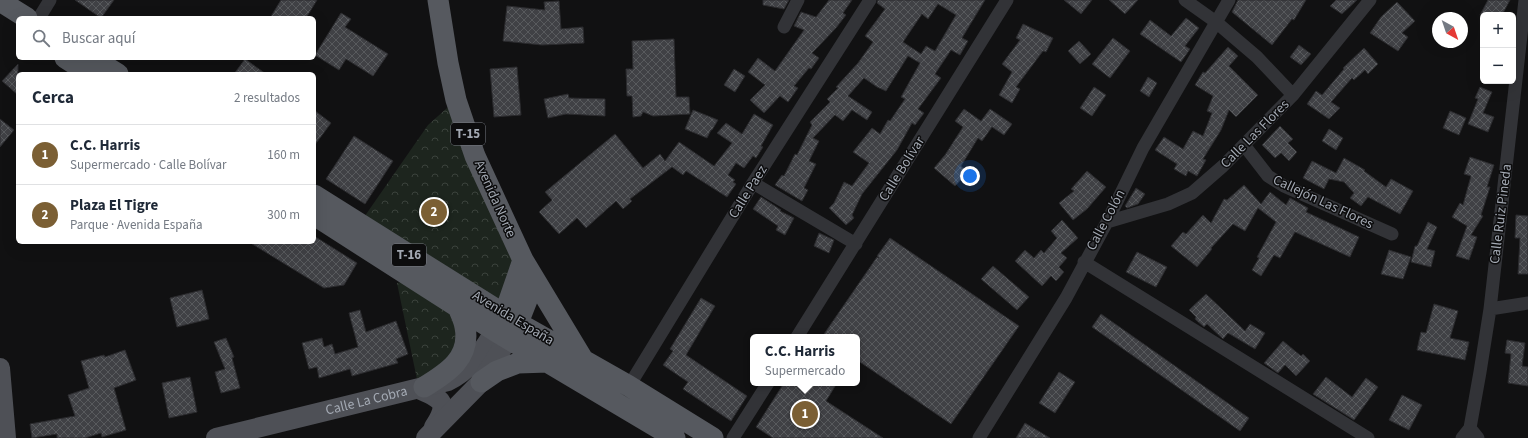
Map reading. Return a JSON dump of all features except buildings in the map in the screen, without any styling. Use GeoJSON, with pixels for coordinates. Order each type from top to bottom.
{"type":"FeatureCollection","features":[{"type":"Feature","properties":{"kind":"highway","name":"Avenida Norte"},"geometry":{"type":"LineString","coordinates":[[438,0],[448,63],[456,100],[475,156],[523,260],[584,360]]}},
{"type":"Feature","properties":{"kind":"highway"},"geometry":{"type":"LineString","coordinates":[[0,1],[24,16]]}},
{"type":"Feature","properties":{"kind":"highway"},"geometry":{"type":"LineString","coordinates":[[0,17],[16,27]]}},
{"type":"Feature","properties":{"kind":"highway"},"geometry":{"type":"LineString","coordinates":[[68,60],[87,72]]}},
{"type":"Feature","properties":{"kind":"highway"},"geometry":{"type":"LineString","coordinates":[[95,60],[115,72]]}},
{"type":"Feature","properties":{"kind":"highway","name":"Avenida España"},"geometry":{"type":"LineString","coordinates":[[316,196],[506,327],[548,362],[675,438]]}},
{"type":"Feature","properties":{"kind":"highway","name":"Avenida España"},"geometry":{"type":"LineString","coordinates":[[316,216],[458,307],[584,360],[713,438]]}},
{"type":"Feature","properties":{"kind":"highway"},"geometry":{"type":"LineString","coordinates":[[506,327],[523,260]]}},
{"type":"Feature","properties":{"kind":"highway"},"geometry":{"type":"LineString","coordinates":[[506,327],[535,280]]}},
{"type":"Feature","properties":{"kind":"highway"},"geometry":{"type":"LineString","coordinates":[[422,388],[453,367],[461,356],[466,342],[465,327],[458,307]]}},
{"type":"Feature","properties":{"kind":"highway","name":"T-16"},"geometry":{"type":"LineString","coordinates":[[584,360],[605,396]]}},
{"type":"Feature","properties":{"kind":"highway"},"geometry":{"type":"LineString","coordinates":[[481,382],[496,370],[518,363],[548,362]]}},
{"type":"Feature","properties":{"kind":"main road"},"geometry":{"type":"LineString","coordinates":[[428,437],[481,382],[506,327]]}},
{"type":"Feature","properties":{"kind":"main road","name":"Calle La Cobra"},"geometry":{"type":"LineString","coordinates":[[226,437],[448,381],[461,375],[472,365],[506,327]]}},
{"type":"Feature","properties":{"kind":"main road"},"geometry":{"type":"LineString","coordinates":[[0,368],[6,438]]}},
{"type":"Feature","properties":{"kind":"main road"},"geometry":{"type":"LineString","coordinates":[[422,388],[435,397],[443,407],[442,415],[428,437]]}},
{"type":"Feature","properties":{"kind":"street"},"geometry":{"type":"LineString","coordinates":[[40,16],[50,0]]}},
{"type":"Feature","properties":{"kind":"street"},"geometry":{"type":"LineString","coordinates":[[784,27],[798,0]]}},
{"type":"Feature","properties":{"kind":"street","name":"Calle Paez"},"geometry":{"type":"LineString","coordinates":[[629,386],[753,183],[870,0]]}},
{"type":"Feature","properties":{"kind":"street","name":"Calle Bolívar"},"geometry":{"type":"LineString","coordinates":[[799,334],[1007,0]]}},
{"type":"Feature","properties":{"kind":"street"},"geometry":{"type":"LineString","coordinates":[[1185,0],[1216,22],[1257,57],[1293,95]]}},
{"type":"Feature","properties":{"kind":"street","name":"Calle Colón"},"geometry":{"type":"LineString","coordinates":[[979,438],[1066,298],[1084,262],[1107,222],[1143,148],[1229,0]]}},
{"type":"Feature","properties":{"kind":"street","name":"Calle Las Flores"},"geometry":{"type":"LineString","coordinates":[[1107,222],[1168,204],[1192,193],[1244,145],[1293,95],[1370,0]]}},
{"type":"Feature","properties":{"kind":"street","name":"Calle Ruiz Pineda"},"geometry":{"type":"LineString","coordinates":[[1466,433],[1480,372],[1490,309],[1525,0]]}},
{"type":"Feature","properties":{"kind":"street","name":"Callejón Las Flores"},"geometry":{"type":"LineString","coordinates":[[1244,145],[1268,176],[1284,186],[1392,234]]}},
{"type":"Feature","properties":{"kind":"street"},"geometry":{"type":"LineString","coordinates":[[753,183],[856,244]]}},
{"type":"Feature","properties":{"kind":"street"},"geometry":{"type":"LineString","coordinates":[[1084,262],[1368,438]]}},
{"type":"Feature","properties":{"kind":"street"},"geometry":{"type":"LineString","coordinates":[[1490,309],[1528,303]]}},
{"type":"Feature","properties":{"kind":"street"},"geometry":{"type":"LineString","coordinates":[[733,438],[766,386]]}},
{"type":"Feature","properties":{"kind":"street"},"geometry":{"type":"LineString","coordinates":[[1466,433],[1478,438]]}},
{"type":"Feature","properties":{"kind":"green space"},"geometry":{"type":"Polygon","coordinates":[[[456,100],[523,260],[504,315],[360,223],[428,125],[456,100]]]}},
{"type":"Feature","properties":{"kind":"green space"},"geometry":{"type":"Polygon","coordinates":[[[415,279],[458,307],[466,342],[419,389],[397,283],[415,279]]]}},
{"type":"Feature","properties":{"kind":"place","name":"Plaza El Tigre"},"geometry":{"type":"Point","coordinates":[434,212]}},
{"type":"Feature","properties":{"kind":"place","name":"C.C. Harris"},"geometry":{"type":"Point","coordinates":[805,414]}}]}
